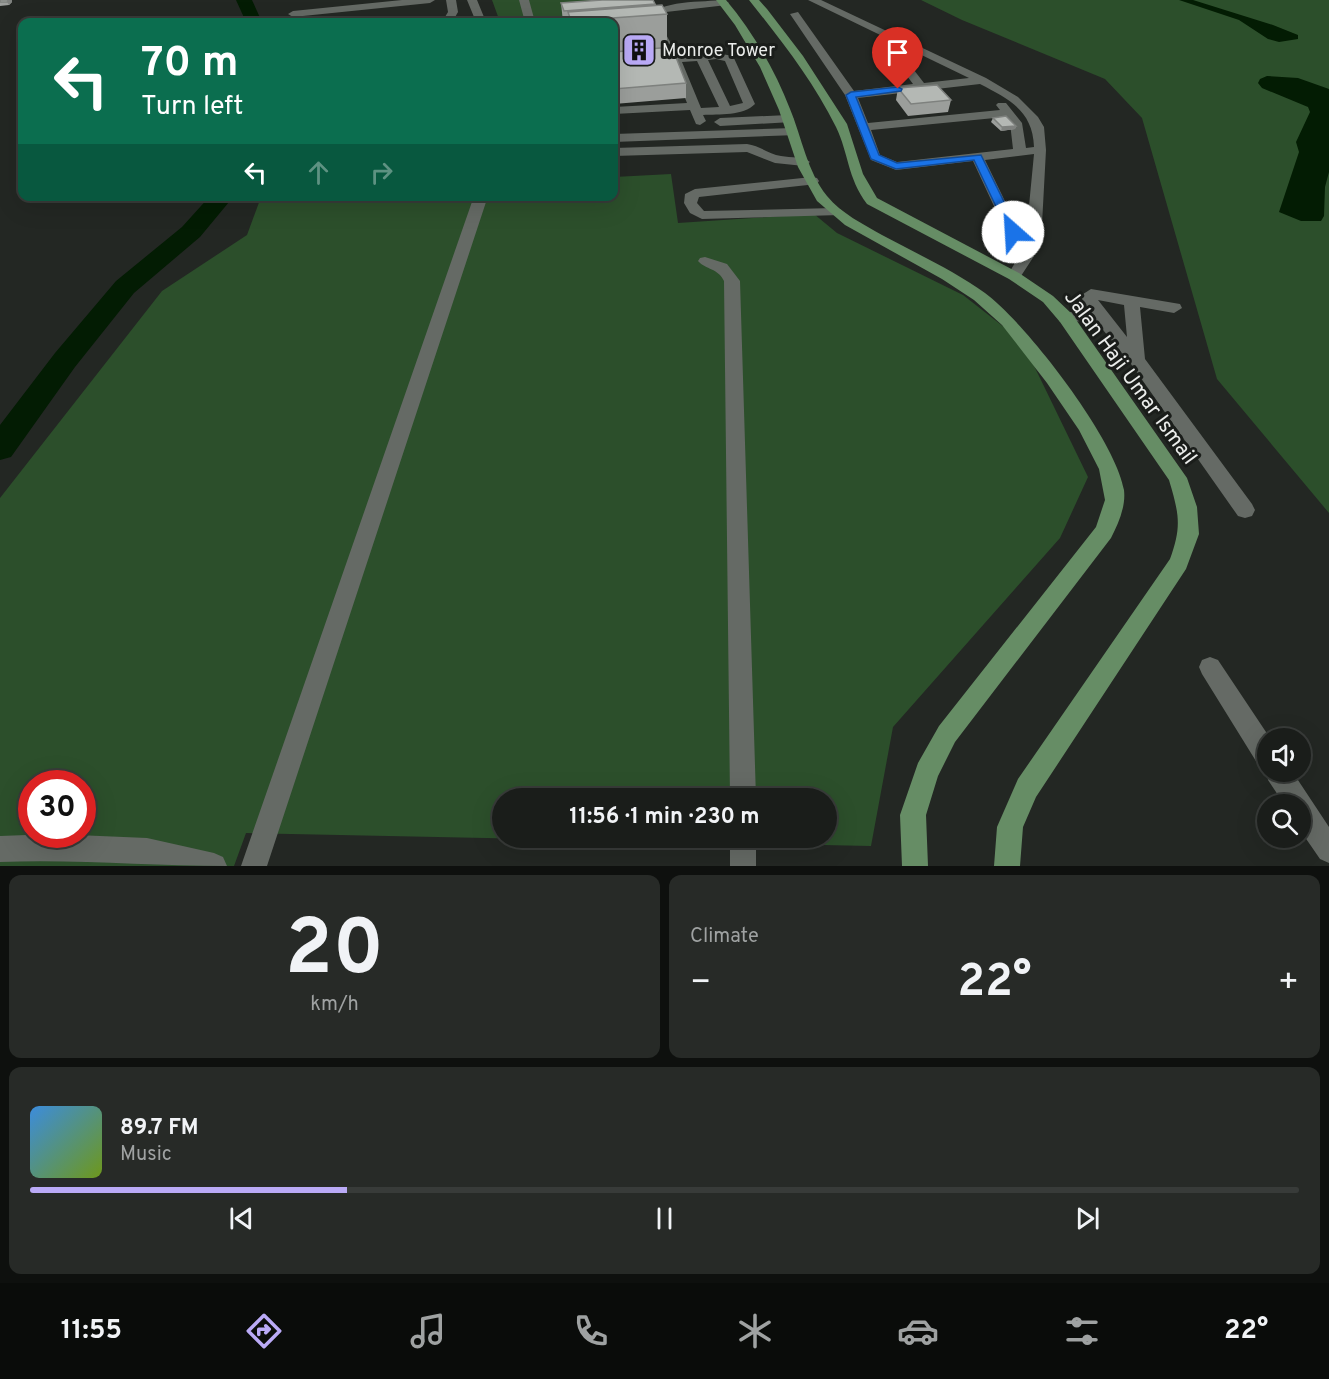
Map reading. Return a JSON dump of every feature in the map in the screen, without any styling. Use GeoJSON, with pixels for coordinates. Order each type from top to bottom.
{"type":"FeatureCollection","features":[{"type":"Feature","properties":{"kind":"main road","name":"Jalan Haji Umar Ismail"},"geometry":{"type":"LineString","coordinates":[[754,0],[769,15],[797,52],[844,130],[861,189],[872,201],[1014,276],[1048,299],[1066,318],[1178,478],[1186,507],[1189,534],[1179,563],[1027,788],[1010,827],[1006,866]]}},
{"type":"Feature","properties":{"kind":"main road"},"geometry":{"type":"LineString","coordinates":[[722,1],[748,36],[821,197],[848,222],[958,283],[993,306],[1008,321],[1094,438],[1115,489],[1113,510],[1104,532],[942,743],[927,772],[913,815],[915,866]]}},
{"type":"Feature","properties":{"kind":"street"},"geometry":{"type":"LineString","coordinates":[[298,0],[297,14],[430,0]]}},
{"type":"Feature","properties":{"kind":"street"},"geometry":{"type":"LineString","coordinates":[[450,18],[454,5],[451,0]]}},
{"type":"Feature","properties":{"kind":"street"},"geometry":{"type":"LineString","coordinates":[[472,0],[480,18]]}},
{"type":"Feature","properties":{"kind":"street"},"geometry":{"type":"LineString","coordinates":[[524,0],[529,18]]}},
{"type":"Feature","properties":{"kind":"street"},"geometry":{"type":"LineString","coordinates":[[813,0],[982,80],[1002,91],[1025,109],[1038,128],[1038,206],[1031,250],[1014,276]]}},
{"type":"Feature","properties":{"kind":"street"},"geometry":{"type":"LineString","coordinates":[[699,119],[675,59],[647,19],[664,9],[722,1]]}},
{"type":"Feature","properties":{"kind":"street"},"geometry":{"type":"LineString","coordinates":[[795,14],[851,95],[875,157],[896,166],[1039,150]]}},
{"type":"Feature","properties":{"kind":"street"},"geometry":{"type":"LineString","coordinates":[[889,45],[921,87]]}},
{"type":"Feature","properties":{"kind":"street"},"geometry":{"type":"LineString","coordinates":[[701,57],[726,110]]}},
{"type":"Feature","properties":{"kind":"street"},"geometry":{"type":"LineString","coordinates":[[618,64],[701,57],[729,58],[749,104],[743,108],[726,110],[699,119],[635,151],[618,152]]}},
{"type":"Feature","properties":{"kind":"street"},"geometry":{"type":"LineString","coordinates":[[851,95],[982,80]]}},
{"type":"Feature","properties":{"kind":"street"},"geometry":{"type":"LineString","coordinates":[[863,127],[1005,109],[1016,123],[1020,152]]}},
{"type":"Feature","properties":{"kind":"street"},"geometry":{"type":"LineString","coordinates":[[618,111],[790,126]]}},
{"type":"Feature","properties":{"kind":"street"},"geometry":{"type":"LineString","coordinates":[[618,127],[699,119]]}},
{"type":"Feature","properties":{"kind":"street"},"geometry":{"type":"LineString","coordinates":[[634,137],[635,151]]}},
{"type":"Feature","properties":{"kind":"street"},"geometry":{"type":"LineString","coordinates":[[618,138],[634,137],[654,143],[747,148],[775,159],[804,162]]}},
{"type":"Feature","properties":{"kind":"street"},"geometry":{"type":"LineString","coordinates":[[977,157],[1013,232],[1031,250]]}},
{"type":"Feature","properties":{"kind":"street"},"geometry":{"type":"LineString","coordinates":[[812,181],[695,193],[690,197],[689,203],[702,215],[835,212]]}},
{"type":"Feature","properties":{"kind":"street"},"geometry":{"type":"LineString","coordinates":[[254,866],[479,201]]}},
{"type":"Feature","properties":{"kind":"street"},"geometry":{"type":"LineString","coordinates":[[705,261],[723,267],[728,271],[732,281],[743,788]]}},
{"type":"Feature","properties":{"kind":"street"},"geometry":{"type":"LineString","coordinates":[[1174,308],[1088,296],[1098,313],[1137,360],[1245,510]]}},
{"type":"Feature","properties":{"kind":"street"},"geometry":{"type":"LineString","coordinates":[[1132,302],[1137,360]]}},
{"type":"Feature","properties":{"kind":"street"},"geometry":{"type":"LineString","coordinates":[[1066,318],[1098,313]]}},
{"type":"Feature","properties":{"kind":"street"},"geometry":{"type":"LineString","coordinates":[[1210,667],[1257,740]]}},
{"type":"Feature","properties":{"kind":"street"},"geometry":{"type":"LineString","coordinates":[[1311,822],[1329,850]]}},
{"type":"Feature","properties":{"kind":"street"},"geometry":{"type":"LineString","coordinates":[[743,848],[743,866]]}},
{"type":"Feature","properties":{"kind":"street"},"geometry":{"type":"LineString","coordinates":[[0,849],[147,851],[214,866]]}},
{"type":"Feature","properties":{"kind":"shaded area"},"geometry":{"type":"Polygon","coordinates":[[[492,0],[598,0],[620,16],[580,18],[499,18],[492,0]]]}},
{"type":"Feature","properties":{"kind":"shaded area"},"geometry":{"type":"Polygon","coordinates":[[[921,0],[1329,0],[1329,513],[1217,379],[1142,118],[1105,79],[962,20],[921,0]]]}},
{"type":"Feature","properties":{"kind":"shaded area"},"geometry":{"type":"Polygon","coordinates":[[[1179,0],[1193,0],[1273,25],[1298,35],[1298,39],[1279,42],[1268,39],[1239,20],[1179,0]]]}},
{"type":"Feature","properties":{"kind":"shaded area"},"geometry":{"type":"Polygon","coordinates":[[[1267,76],[1298,78],[1329,89],[1329,172],[1325,187],[1324,216],[1321,221],[1301,221],[1279,212],[1299,152],[1296,142],[1310,112],[1308,107],[1262,88],[1258,83],[1260,79],[1267,76]]]}},
{"type":"Feature","properties":{"kind":"shaded area"},"geometry":{"type":"Polygon","coordinates":[[[671,174],[678,223],[814,214],[837,233],[963,295],[1022,341],[1088,477],[1060,538],[893,727],[871,846],[837,845],[837,788],[492,788],[492,838],[246,833],[234,866],[0,866],[0,498],[162,291],[247,235],[260,201],[618,201],[618,177],[671,174]]]}},
{"type":"Feature","properties":{"kind":"building"},"geometry":{"type":"Polygon","coordinates":[[[653,0],[655,4],[564,11],[561,3],[653,0]]]}},
{"type":"Feature","properties":{"kind":"building"},"geometry":{"type":"Polygon","coordinates":[[[662,5],[667,14],[570,18],[568,12],[662,5]]]}},
{"type":"Feature","properties":{"kind":"building"},"geometry":{"type":"Polygon","coordinates":[[[672,47],[686,83],[618,89],[618,52],[672,47]]]}},
{"type":"Feature","properties":{"kind":"building"},"geometry":{"type":"Polygon","coordinates":[[[937,85],[951,100],[911,104],[898,88],[937,85]]]}},
{"type":"Feature","properties":{"kind":"building"},"geometry":{"type":"Polygon","coordinates":[[[1006,116],[1016,126],[1002,127],[993,118],[1006,116]]]}},
{"type":"Feature","properties":{"kind":"waterway"},"geometry":{"type":"LineString","coordinates":[[244,0],[252,18]]}},
{"type":"Feature","properties":{"kind":"waterway"},"geometry":{"type":"LineString","coordinates":[[0,448],[65,360],[125,287],[191,232],[219,201]]}},
{"type":"Feature","properties":{"kind":"place","name":"Monroe Tower"},"geometry":{"type":"Point","coordinates":[639,50]}},
{"type":"Feature","properties":{"kind":"route"},"geometry":{"type":"LineString","coordinates":[[898,89],[851,95],[875,157],[896,166],[977,157],[1013,232]]}}]}
